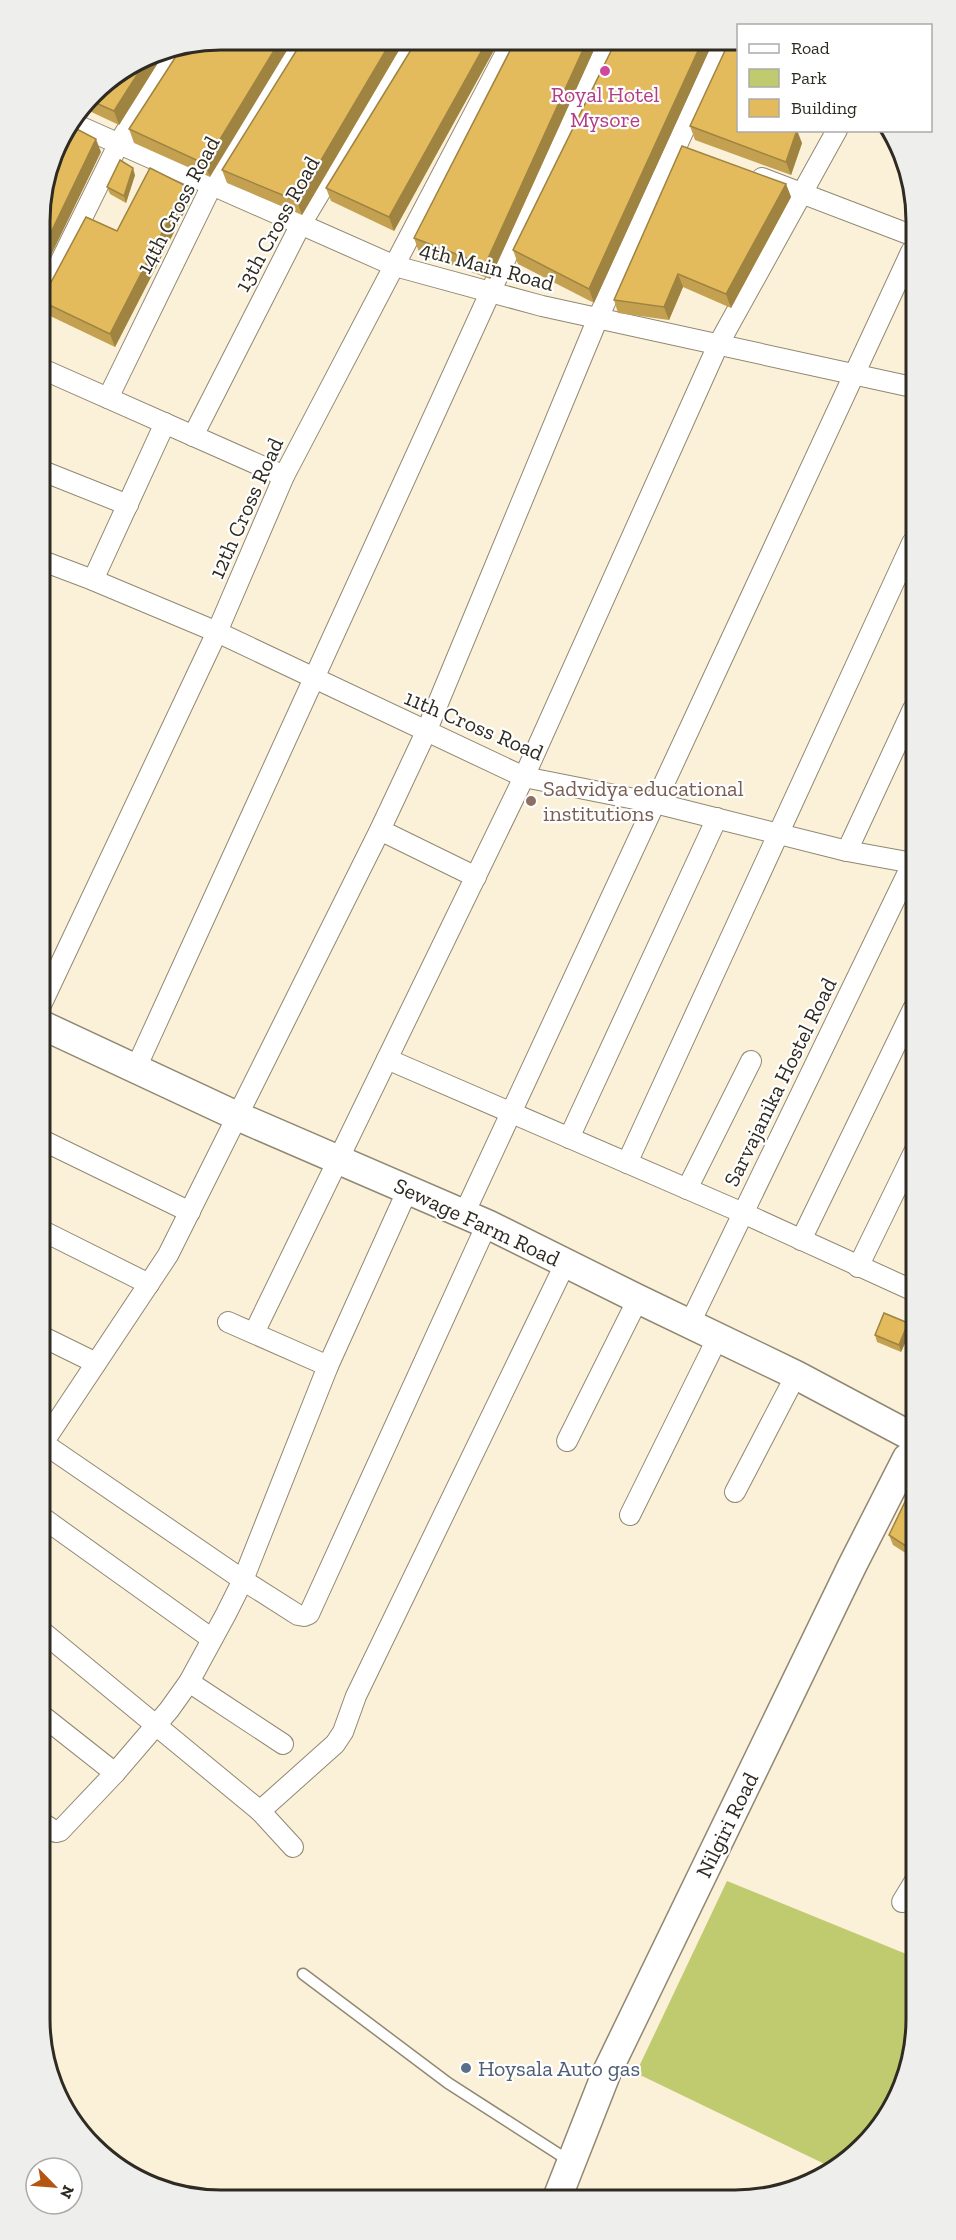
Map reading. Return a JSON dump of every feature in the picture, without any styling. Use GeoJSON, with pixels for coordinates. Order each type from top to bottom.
{"type":"FeatureCollection","features":[{"type":"Feature","properties":{"kind":"main road","name":"Sewage Farm Road"},"geometry":{"type":"LineString","coordinates":[[50,1030],[237,1116],[476,1219],[566,1262],[796,1375],[906,1443]]}},
{"type":"Feature","properties":{"kind":"main road","name":"Nilgiri Road"},"geometry":{"type":"LineString","coordinates":[[560,2190],[606,2074],[906,1453]]}},
{"type":"Feature","properties":{"kind":"street","name":"12th Cross Road"},"geometry":{"type":"LineString","coordinates":[[50,986],[217,633],[284,476],[508,49]]}},
{"type":"Feature","properties":{"kind":"street"},"geometry":{"type":"LineString","coordinates":[[136,1068],[601,49]]}},
{"type":"Feature","properties":{"kind":"street"},"geometry":{"type":"LineString","coordinates":[[50,1432],[168,1255],[380,830],[426,732],[598,318],[721,49]]}},
{"type":"Feature","properties":{"kind":"street","name":"14th Cross Road"},"geometry":{"type":"LineString","coordinates":[[108,398],[212,185],[294,50]]}},
{"type":"Feature","properties":{"kind":"street","name":"13th Cross Road"},"geometry":{"type":"LineString","coordinates":[[193,436],[301,224],[405,50]]}},
{"type":"Feature","properties":{"kind":"street"},"geometry":{"type":"LineString","coordinates":[[50,283],[119,143],[170,58]]}},
{"type":"Feature","properties":{"kind":"street","name":"4th Main Road"},"geometry":{"type":"LineString","coordinates":[[78,126],[395,266],[598,318],[906,386]]}},
{"type":"Feature","properties":{"kind":"street"},"geometry":{"type":"LineString","coordinates":[[254,1334],[524,777],[718,345],[836,132]]}},
{"type":"Feature","properties":{"kind":"street"},"geometry":{"type":"LineString","coordinates":[[676,145],[697,153]]}},
{"type":"Feature","properties":{"kind":"street"},"geometry":{"type":"LineString","coordinates":[[749,173],[906,234]]}},
{"type":"Feature","properties":{"kind":"street"},"geometry":{"type":"LineString","coordinates":[[50,1448],[298,1616],[309,1614],[476,1219],[512,1113],[906,263]]}},
{"type":"Feature","properties":{"kind":"street"},"geometry":{"type":"LineString","coordinates":[[50,372],[284,476]]}},
{"type":"Feature","properties":{"kind":"street"},"geometry":{"type":"LineString","coordinates":[[93,580],[165,423]]}},
{"type":"Feature","properties":{"kind":"street"},"geometry":{"type":"LineString","coordinates":[[50,474],[128,505]]}},
{"type":"Feature","properties":{"kind":"street"},"geometry":{"type":"LineString","coordinates":[[627,1163],[906,556]]}},
{"type":"Feature","properties":{"kind":"street","name":"11th Cross Road"},"geometry":{"type":"LineString","coordinates":[[50,564],[217,633],[524,777],[655,803],[847,851],[906,862]]}},
{"type":"Feature","properties":{"kind":"street"},"geometry":{"type":"LineString","coordinates":[[847,851],[906,724]]}},
{"type":"Feature","properties":{"kind":"street"},"geometry":{"type":"LineString","coordinates":[[570,1138],[717,818]]}},
{"type":"Feature","properties":{"kind":"street"},"geometry":{"type":"LineString","coordinates":[[380,830],[476,877]]}},
{"type":"Feature","properties":{"kind":"street","name":"Sarvajanika Hostel Road"},"geometry":{"type":"LineString","coordinates":[[690,1323],[906,877]]}},
{"type":"Feature","properties":{"kind":"street"},"geometry":{"type":"LineString","coordinates":[[801,1240],[906,1025]]}},
{"type":"Feature","properties":{"kind":"street"},"geometry":{"type":"LineString","coordinates":[[387,1059],[743,1213],[906,1288]]}},
{"type":"Feature","properties":{"kind":"street"},"geometry":{"type":"LineString","coordinates":[[687,1189],[751,1061]]}},
{"type":"Feature","properties":{"kind":"street"},"geometry":{"type":"LineString","coordinates":[[50,1144],[190,1212]]}},
{"type":"Feature","properties":{"kind":"street"},"geometry":{"type":"LineString","coordinates":[[858,1267],[906,1168]]}},
{"type":"Feature","properties":{"kind":"street"},"geometry":{"type":"LineString","coordinates":[[50,1828],[56,1832],[60,1831],[116,1773],[189,1682],[243,1580],[328,1366],[408,1189]]}},
{"type":"Feature","properties":{"kind":"street"},"geometry":{"type":"LineString","coordinates":[[50,1238],[149,1284]]}},
{"type":"Feature","properties":{"kind":"street"},"geometry":{"type":"LineString","coordinates":[[260,1811],[335,1743],[343,1732],[356,1696],[566,1262]]}},
{"type":"Feature","properties":{"kind":"street"},"geometry":{"type":"LineString","coordinates":[[567,1441],[638,1299]]}},
{"type":"Feature","properties":{"kind":"street"},"geometry":{"type":"LineString","coordinates":[[228,1322],[328,1366]]}},
{"type":"Feature","properties":{"kind":"street"},"geometry":{"type":"LineString","coordinates":[[630,1515],[718,1337]]}},
{"type":"Feature","properties":{"kind":"street"},"geometry":{"type":"LineString","coordinates":[[50,1340],[96,1363]]}},
{"type":"Feature","properties":{"kind":"street"},"geometry":{"type":"LineString","coordinates":[[735,1492],[796,1375]]}},
{"type":"Feature","properties":{"kind":"street"},"geometry":{"type":"LineString","coordinates":[[50,1522],[212,1639]]}},
{"type":"Feature","properties":{"kind":"street"},"geometry":{"type":"LineString","coordinates":[[50,1638],[260,1811],[293,1846]]}},
{"type":"Feature","properties":{"kind":"street"},"geometry":{"type":"LineString","coordinates":[[189,1682],[282,1744]]}},
{"type":"Feature","properties":{"kind":"street"},"geometry":{"type":"LineString","coordinates":[[50,1722],[116,1773]]}},
{"type":"Feature","properties":{"kind":"street"},"geometry":{"type":"LineString","coordinates":[[902,1902],[906,1896]]}},
{"type":"Feature","properties":{"kind":"lane"},"geometry":{"type":"LineString","coordinates":[[303,1974],[448,2083],[571,2162]]}},
{"type":"Feature","properties":{"kind":"green space"},"geometry":{"type":"Polygon","coordinates":[[[727,1881],[906,1954],[906,2030],[901,2063],[893,2085],[884,2105],[871,2123],[848,2148],[826,2165],[636,2073],[727,1881]]]}},
{"type":"Feature","properties":{"kind":"building"},"geometry":{"type":"Polygon","coordinates":[[[482,49],[389,217],[326,188],[411,50],[482,49]]]}},
{"type":"Feature","properties":{"kind":"building"},"geometry":{"type":"Polygon","coordinates":[[[511,49],[583,49],[485,265],[414,238],[511,49]]]}},
{"type":"Feature","properties":{"kind":"building"},"geometry":{"type":"Polygon","coordinates":[[[612,49],[699,49],[589,289],[513,250],[612,49]]]}},
{"type":"Feature","properties":{"kind":"building"},"geometry":{"type":"Polygon","coordinates":[[[726,49],[735,49],[737,49],[737,132],[796,132],[786,162],[690,126],[726,49]]]}},
{"type":"Feature","properties":{"kind":"building"},"geometry":{"type":"Polygon","coordinates":[[[210,50],[274,50],[205,164],[129,129],[176,56],[210,50]]]}},
{"type":"Feature","properties":{"kind":"building"},"geometry":{"type":"Polygon","coordinates":[[[297,50],[386,50],[297,201],[222,170],[297,50]]]}},
{"type":"Feature","properties":{"kind":"building"},"geometry":{"type":"Polygon","coordinates":[[[140,70],[114,111],[97,103],[126,78],[140,70]]]}},
{"type":"Feature","properties":{"kind":"building"},"geometry":{"type":"Polygon","coordinates":[[[76,129],[96,139],[50,234],[50,210],[55,177],[72,135],[76,129]]]}},
{"type":"Feature","properties":{"kind":"building"},"geometry":{"type":"Polygon","coordinates":[[[682,146],[786,184],[726,294],[678,274],[664,307],[614,300],[682,146]]]}},
{"type":"Feature","properties":{"kind":"building"},"geometry":{"type":"Polygon","coordinates":[[[120,160],[133,168],[124,196],[107,187],[120,160]]]}},
{"type":"Feature","properties":{"kind":"building"},"geometry":{"type":"Polygon","coordinates":[[[150,168],[186,186],[110,334],[50,305],[50,284],[86,217],[117,231],[150,168]]]}},
{"type":"Feature","properties":{"kind":"building"},"geometry":{"type":"Polygon","coordinates":[[[884,1313],[906,1322],[899,1345],[875,1335],[884,1313]]]}},
{"type":"Feature","properties":{"kind":"building"},"geometry":{"type":"Polygon","coordinates":[[[906,1500],[906,1546],[889,1535],[906,1500]]]}},
{"type":"Feature","properties":{"kind":"place","name":"Royal Hotel Mysore"},"geometry":{"type":"Point","coordinates":[605,71]}},
{"type":"Feature","properties":{"kind":"place","name":"Sadvidya educational institutions"},"geometry":{"type":"Point","coordinates":[531,801]}},
{"type":"Feature","properties":{"kind":"place","name":"Hoysala Auto gas"},"geometry":{"type":"Point","coordinates":[466,2068]}}]}
